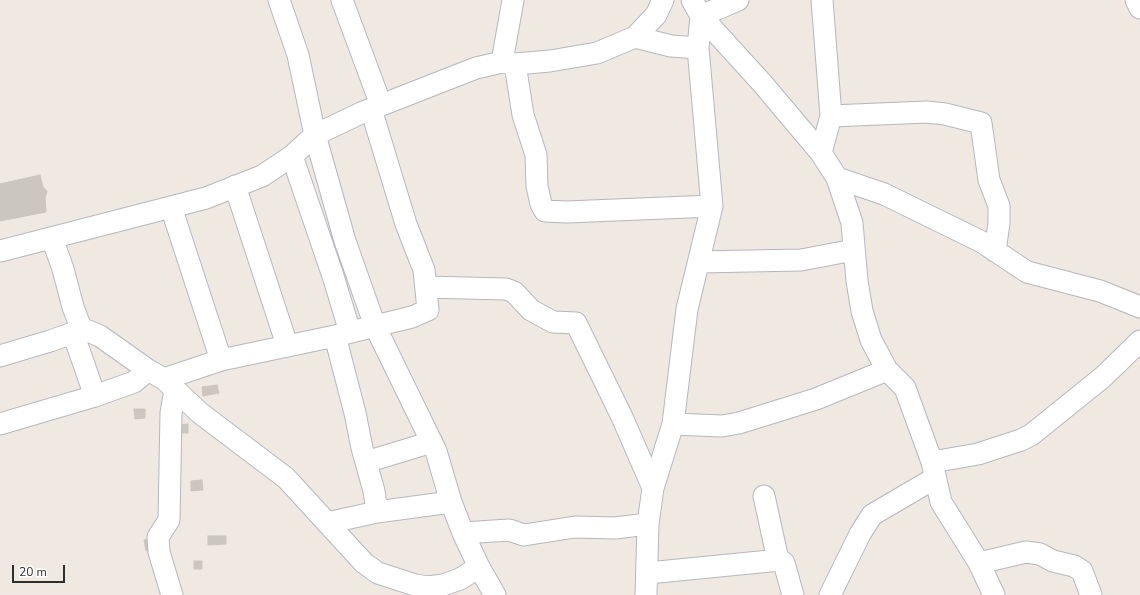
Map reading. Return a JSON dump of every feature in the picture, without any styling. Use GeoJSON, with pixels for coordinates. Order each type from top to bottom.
{"type":"FeatureCollection","features":[{"type":"Feature","properties":{"kind":"street"},"geometry":{"type":"LineString","coordinates":[[279,0],[298,55],[315,135],[345,241],[374,326],[432,442],[451,502],[463,533],[479,567],[495,595]]}},
{"type":"Feature","properties":{"kind":"street"},"geometry":{"type":"LineString","coordinates":[[0,424],[95,396],[134,382],[162,380],[221,360],[342,334],[412,317],[428,311],[422,264],[406,224],[376,107],[342,0]]}},
{"type":"Feature","properties":{"kind":"street"},"geometry":{"type":"LineString","coordinates":[[513,0],[508,63],[536,155],[537,186],[541,204],[545,211],[567,212],[712,206]]}},
{"type":"Feature","properties":{"kind":"street"},"geometry":{"type":"LineString","coordinates":[[0,251],[206,198],[262,176],[292,156],[315,135],[376,107],[411,95],[476,68],[508,63],[587,56],[607,49],[635,37],[656,15],[663,0]]}},
{"type":"Feature","properties":{"kind":"street"},"geometry":{"type":"LineString","coordinates":[[696,8],[738,0]]}},
{"type":"Feature","properties":{"kind":"street"},"geometry":{"type":"LineString","coordinates":[[821,153],[831,116],[822,0]]}},
{"type":"Feature","properties":{"kind":"street"},"geometry":{"type":"LineString","coordinates":[[1136,0],[1140,8]]}},
{"type":"Feature","properties":{"kind":"street"},"geometry":{"type":"LineString","coordinates":[[646,595],[648,573],[648,524],[653,488],[673,424],[687,309],[712,206],[698,48],[696,8]]}},
{"type":"Feature","properties":{"kind":"street"},"geometry":{"type":"LineString","coordinates":[[696,8],[821,153],[837,178],[852,224],[857,281],[862,312],[871,340],[887,370],[905,388],[934,470],[941,502],[979,564],[994,595]]}},
{"type":"Feature","properties":{"kind":"street"},"geometry":{"type":"LineString","coordinates":[[635,37],[671,46],[698,48]]}},
{"type":"Feature","properties":{"kind":"street"},"geometry":{"type":"LineString","coordinates":[[831,116],[927,112],[945,114],[981,123],[989,180],[999,206],[999,223],[995,251]]}},
{"type":"Feature","properties":{"kind":"street"},"geometry":{"type":"LineString","coordinates":[[292,156],[333,276],[342,334],[377,512]]}},
{"type":"Feature","properties":{"kind":"street"},"geometry":{"type":"LineString","coordinates":[[837,178],[884,194],[982,242],[1027,272],[1100,291],[1140,307]]}},
{"type":"Feature","properties":{"kind":"street"},"geometry":{"type":"LineString","coordinates":[[235,186],[287,345]]}},
{"type":"Feature","properties":{"kind":"street"},"geometry":{"type":"LineString","coordinates":[[171,207],[221,360]]}},
{"type":"Feature","properties":{"kind":"street"},"geometry":{"type":"LineString","coordinates":[[52,238],[64,269],[77,331],[95,396]]}},
{"type":"Feature","properties":{"kind":"street"},"geometry":{"type":"LineString","coordinates":[[699,262],[801,260],[854,250]]}},
{"type":"Feature","properties":{"kind":"street"},"geometry":{"type":"LineString","coordinates":[[426,287],[506,289],[514,292],[531,310],[553,322],[576,323],[622,417],[653,488]]}},
{"type":"Feature","properties":{"kind":"street"},"geometry":{"type":"LineString","coordinates":[[0,356],[77,331],[100,336],[162,380],[200,413],[286,478],[364,563],[378,573],[415,585],[428,587],[443,585],[460,579],[479,567]]}},
{"type":"Feature","properties":{"kind":"street"},"geometry":{"type":"LineString","coordinates":[[830,595],[860,534],[872,515],[934,470],[1021,440],[1031,435],[1103,377],[1140,341]]}},
{"type":"Feature","properties":{"kind":"street"},"geometry":{"type":"LineString","coordinates":[[673,424],[722,426],[739,423],[816,399],[887,370]]}},
{"type":"Feature","properties":{"kind":"street"},"geometry":{"type":"LineString","coordinates":[[162,380],[171,413],[169,520],[158,537],[160,552],[172,595]]}},
{"type":"Feature","properties":{"kind":"street"},"geometry":{"type":"LineString","coordinates":[[366,462],[432,442]]}},
{"type":"Feature","properties":{"kind":"street"},"geometry":{"type":"LineString","coordinates":[[764,496],[778,560]]}},
{"type":"Feature","properties":{"kind":"street"},"geometry":{"type":"LineString","coordinates":[[327,523],[377,512],[451,502]]}},
{"type":"Feature","properties":{"kind":"street"},"geometry":{"type":"LineString","coordinates":[[463,533],[509,530],[524,535],[576,526],[615,528],[648,524]]}},
{"type":"Feature","properties":{"kind":"street"},"geometry":{"type":"LineString","coordinates":[[979,564],[1026,552],[1040,554],[1053,560],[1074,566],[1082,571],[1091,595]]}},
{"type":"Feature","properties":{"kind":"street"},"geometry":{"type":"LineString","coordinates":[[648,573],[778,560],[784,563],[793,595]]}},
{"type":"Feature","properties":{"kind":"building"},"geometry":{"type":"Polygon","coordinates":[[[40,175],[43,187],[47,191],[45,198],[46,212],[0,221],[0,184],[40,175]]]}},
{"type":"Feature","properties":{"kind":"building"},"geometry":{"type":"Polygon","coordinates":[[[217,385],[219,393],[203,396],[202,387],[217,385]]]}},
{"type":"Feature","properties":{"kind":"building"},"geometry":{"type":"Polygon","coordinates":[[[134,409],[145,409],[145,418],[135,419],[134,409]]]}},
{"type":"Feature","properties":{"kind":"building"},"geometry":{"type":"Polygon","coordinates":[[[188,424],[188,433],[180,433],[180,425],[188,424]]]}},
{"type":"Feature","properties":{"kind":"building"},"geometry":{"type":"Polygon","coordinates":[[[202,480],[203,490],[191,491],[191,481],[202,480]]]}},
{"type":"Feature","properties":{"kind":"building"},"geometry":{"type":"Polygon","coordinates":[[[208,536],[226,536],[226,544],[208,545],[208,536]]]}},
{"type":"Feature","properties":{"kind":"building"},"geometry":{"type":"Polygon","coordinates":[[[157,537],[159,549],[146,551],[144,540],[157,537]]]}},
{"type":"Feature","properties":{"kind":"building"},"geometry":{"type":"Polygon","coordinates":[[[194,561],[202,561],[202,569],[194,569],[194,561]]]}}]}
